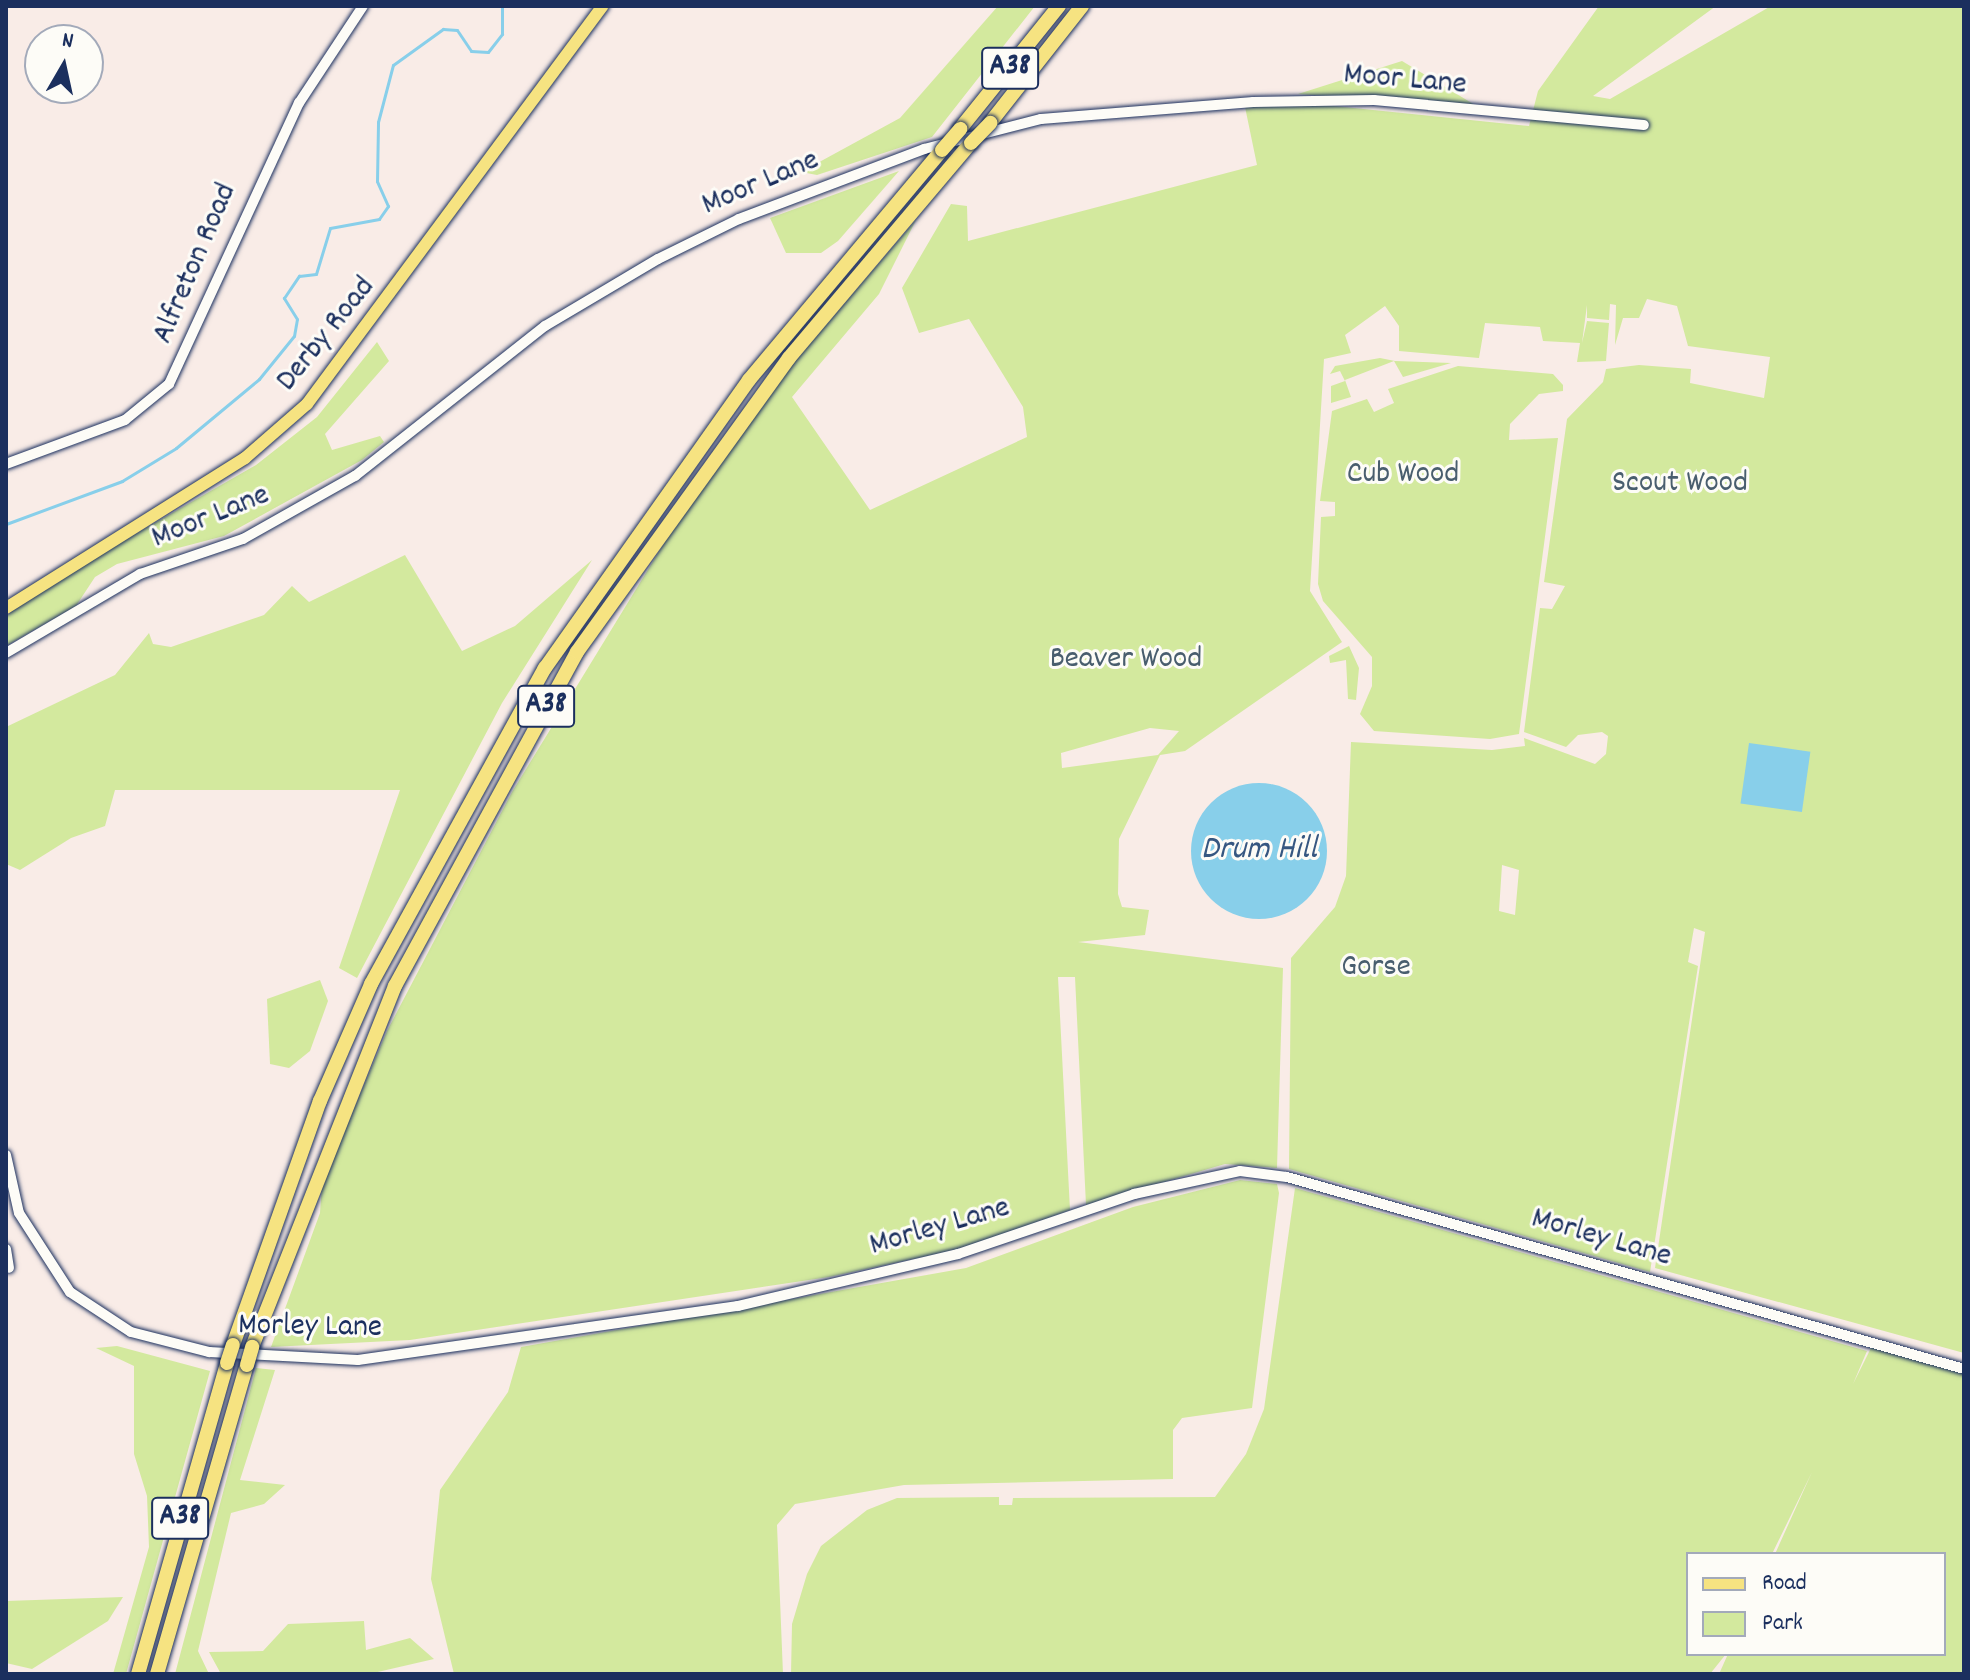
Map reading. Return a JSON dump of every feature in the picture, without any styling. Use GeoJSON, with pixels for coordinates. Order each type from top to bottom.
{"type":"FeatureCollection","features":[{"type":"Feature","properties":{"kind":"highway","name":"A38"},"geometry":{"type":"LineString","coordinates":[[138,1674],[227,1363],[320,1101],[371,984],[545,668],[749,380],[1059,6]]}},
{"type":"Feature","properties":{"kind":"highway","name":"A38"},"geometry":{"type":"LineString","coordinates":[[157,1674],[252,1347],[395,986],[577,652],[789,358],[990,123],[1082,6]]}},
{"type":"Feature","properties":{"kind":"main road","name":"Derby Road"},"geometry":{"type":"LineString","coordinates":[[6,608],[245,458],[307,404],[603,6]]}},
{"type":"Feature","properties":{"kind":"street","name":"Alfreton Road"},"geometry":{"type":"LineString","coordinates":[[6,464],[125,420],[169,384],[282,136],[359,8]]}},
{"type":"Feature","properties":{"kind":"street","name":"Moor Lane"},"geometry":{"type":"LineString","coordinates":[[6,653],[140,574],[243,539],[355,476],[545,326],[658,259],[739,219],[924,149],[1041,119],[1253,102],[1374,100],[1644,125]]}},
{"type":"Feature","properties":{"kind":"street","name":"Morley Lane"},"geometry":{"type":"LineString","coordinates":[[6,1155],[22,1220],[70,1292],[131,1332],[209,1352],[358,1360],[738,1306],[958,1254],[1134,1194],[1240,1171],[1287,1177],[1964,1369]]}},
{"type":"Feature","properties":{"kind":"street"},"geometry":{"type":"LineString","coordinates":[[6,1249],[9,1268]]}},
{"type":"Feature","properties":{"kind":"green space"},"geometry":{"type":"Polygon","coordinates":[[[998,6],[1035,6],[932,137],[817,175],[801,172],[900,118],[998,6]]]}},
{"type":"Feature","properties":{"kind":"green space"},"geometry":{"type":"Polygon","coordinates":[[[1599,6],[1716,6],[1593,96],[1610,99],[1771,6],[1964,6],[1964,1353],[1655,1268],[1705,932],[1694,928],[1688,962],[1698,966],[1650,1272],[1289,1169],[1291,958],[1335,907],[1346,876],[1351,742],[1492,750],[1525,746],[1524,738],[1595,764],[1606,754],[1608,736],[1602,732],[1578,735],[1566,747],[1524,732],[1540,608],[1552,609],[1565,586],[1544,582],[1567,419],[1603,382],[1606,369],[1639,365],[1691,369],[1690,383],[1764,398],[1770,357],[1688,346],[1677,306],[1647,299],[1639,318],[1623,318],[1615,345],[1616,305],[1610,304],[1609,320],[1587,318],[1587,305],[1582,343],[1587,321],[1609,323],[1606,361],[1577,362],[1580,343],[1543,341],[1540,327],[1485,323],[1479,358],[1399,351],[1399,326],[1385,306],[1345,335],[1351,353],[1324,359],[1310,591],[1342,642],[1185,751],[1160,755],[1119,839],[1118,894],[1122,907],[1149,910],[1145,935],[1078,942],[1283,968],[1277,1168],[1225,1164],[1086,1205],[1075,977],[1058,977],[1070,1210],[969,1247],[829,1277],[410,1340],[271,1347],[320,1213],[322,1184],[387,1031],[512,792],[690,501],[779,380],[916,220],[879,294],[792,397],[870,510],[1027,437],[1023,407],[969,319],[919,333],[902,288],[951,204],[967,206],[968,241],[1257,165],[1245,107],[1315,104],[1529,126],[1538,91],[1599,6]],[[1150,728],[1061,753],[1062,768],[1158,755],[1179,731],[1150,728]],[[1502,865],[1499,911],[1515,915],[1519,870],[1502,865]]]}},
{"type":"Feature","properties":{"kind":"green space"},"geometry":{"type":"Polygon","coordinates":[[[1402,61],[1480,108],[1298,94],[1402,61]]]}},
{"type":"Feature","properties":{"kind":"green space"},"geometry":{"type":"Polygon","coordinates":[[[899,171],[838,241],[821,253],[786,253],[770,218],[899,171]]]}},
{"type":"Feature","properties":{"kind":"green space"},"geometry":{"type":"Polygon","coordinates":[[[377,342],[389,361],[325,434],[332,450],[380,436],[384,442],[362,460],[224,536],[117,564],[95,577],[76,606],[6,646],[6,617],[27,596],[256,465],[317,417],[377,342]]]}},
{"type":"Feature","properties":{"kind":"green space"},"geometry":{"type":"Polygon","coordinates":[[[1380,358],[1451,363],[1403,377],[1394,361],[1345,380],[1351,397],[1331,403],[1331,386],[1345,381],[1340,371],[1330,374],[1335,366],[1380,358]]]}},
{"type":"Feature","properties":{"kind":"green space","name":"Cub Wood"},"geometry":{"type":"Polygon","coordinates":[[[1458,366],[1553,374],[1563,385],[1563,391],[1539,394],[1510,424],[1509,440],[1558,438],[1519,734],[1490,739],[1374,731],[1360,714],[1372,686],[1372,657],[1323,601],[1318,584],[1321,517],[1335,516],[1335,502],[1320,501],[1332,411],[1367,399],[1374,412],[1394,403],[1388,389],[1458,366]]]}},
{"type":"Feature","properties":{"kind":"green space"},"geometry":{"type":"Polygon","coordinates":[[[405,555],[462,651],[515,626],[592,560],[502,703],[357,978],[339,968],[400,790],[115,790],[105,826],[71,838],[20,870],[6,864],[6,727],[115,675],[149,633],[153,644],[171,647],[264,615],[292,586],[309,602],[405,555]]]}},
{"type":"Feature","properties":{"kind":"green space"},"geometry":{"type":"Polygon","coordinates":[[[1349,646],[1359,668],[1356,700],[1348,699],[1346,660],[1330,663],[1329,656],[1349,646]]]}},
{"type":"Feature","properties":{"kind":"green space"},"geometry":{"type":"Polygon","coordinates":[[[320,980],[328,1001],[310,1051],[289,1068],[270,1064],[267,999],[320,980]]]}},
{"type":"Feature","properties":{"kind":"green space"},"geometry":{"type":"Polygon","coordinates":[[[1240,1180],[1277,1184],[1279,1193],[1252,1408],[1182,1418],[1173,1430],[1173,1479],[904,1485],[795,1504],[777,1525],[783,1674],[454,1674],[431,1579],[440,1490],[508,1392],[521,1347],[966,1268],[1133,1207],[1240,1180]]]}},
{"type":"Feature","properties":{"kind":"green space"},"geometry":{"type":"Polygon","coordinates":[[[1295,1188],[1867,1351],[1853,1384],[1872,1346],[1964,1372],[1964,1674],[1719,1674],[1727,1656],[1946,1656],[1946,1552],[1776,1552],[1812,1472],[1773,1552],[1686,1552],[1686,1656],[1724,1656],[1710,1674],[791,1674],[792,1624],[807,1574],[821,1546],[867,1510],[897,1498],[999,1497],[999,1505],[1012,1505],[1013,1498],[1215,1497],[1246,1454],[1264,1409],[1295,1188]]]}},
{"type":"Feature","properties":{"kind":"green space"},"geometry":{"type":"Polygon","coordinates":[[[117,1346],[210,1371],[126,1674],[113,1674],[149,1547],[147,1496],[134,1454],[134,1366],[96,1348],[117,1346]]]}},
{"type":"Feature","properties":{"kind":"green space"},"geometry":{"type":"Polygon","coordinates":[[[256,1368],[275,1370],[240,1480],[285,1485],[264,1504],[231,1513],[198,1651],[209,1674],[175,1674],[256,1368]]]}},
{"type":"Feature","properties":{"kind":"green space"},"geometry":{"type":"Polygon","coordinates":[[[123,1597],[108,1621],[32,1669],[6,1663],[6,1601],[123,1597]]]}},
{"type":"Feature","properties":{"kind":"green space"},"geometry":{"type":"Polygon","coordinates":[[[364,1621],[366,1650],[410,1638],[434,1659],[369,1674],[221,1674],[209,1652],[263,1651],[288,1624],[364,1621]]]}},
{"type":"Feature","properties":{"kind":"water"},"geometry":{"type":"Polygon","coordinates":[[[1749,743],[1810,752],[1802,812],[1741,803],[1749,743]]]}},
{"type":"Feature","properties":{"kind":"water","name":"Drum Hill"},"geometry":{"type":"Polygon","coordinates":[[[1259,783],[1285,788],[1307,803],[1322,825],[1327,851],[1322,877],[1307,899],[1285,914],[1259,919],[1233,914],[1211,899],[1196,877],[1191,851],[1196,825],[1211,803],[1233,788],[1259,783]]]}},
{"type":"Feature","properties":{"kind":"waterway"},"geometry":{"type":"LineString","coordinates":[[6,524],[122,481],[176,448],[259,379],[294,336],[297,319],[284,298],[299,276],[316,274],[330,228],[379,219],[388,206],[377,181],[378,122],[393,65],[443,29],[457,30],[471,51],[488,52],[502,34],[502,6]]}},
{"type":"Feature","properties":{"kind":"park label","name":"Scout Wood"},"geometry":{"type":"Point","coordinates":[1680,484]}},
{"type":"Feature","properties":{"kind":"park label","name":"Beaver Wood"},"geometry":{"type":"Point","coordinates":[1126,660]}},
{"type":"Feature","properties":{"kind":"park label","name":"Gorse"},"geometry":{"type":"Point","coordinates":[1376,968]}}]}
